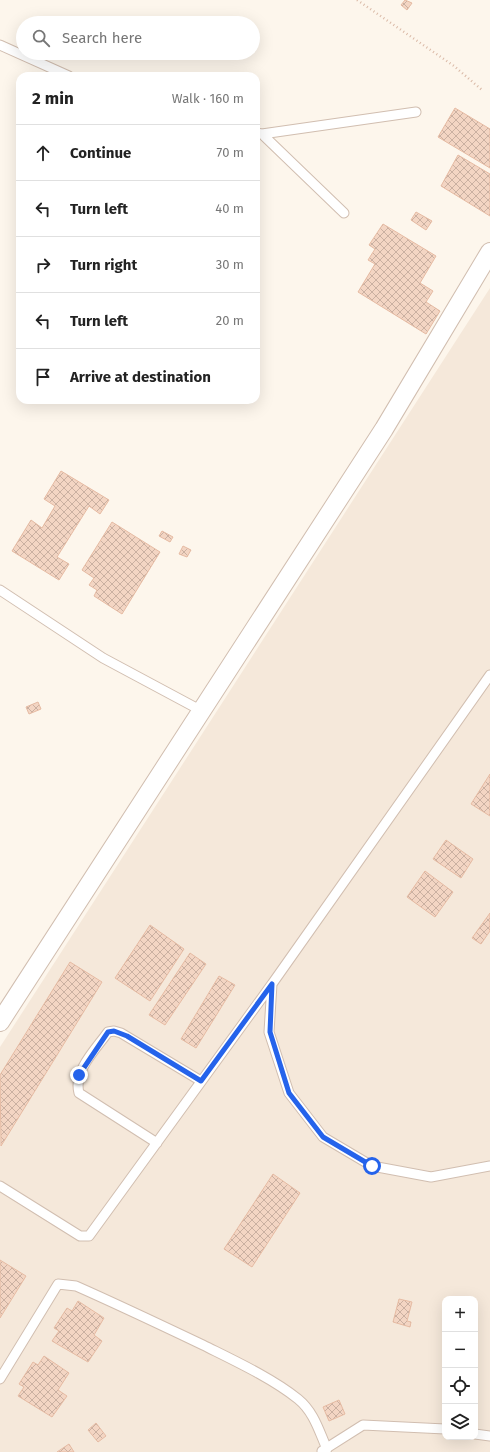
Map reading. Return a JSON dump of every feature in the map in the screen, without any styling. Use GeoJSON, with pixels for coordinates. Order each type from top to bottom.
{"type":"FeatureCollection","features":[{"type":"Feature","properties":{"kind":"street"},"geometry":{"type":"LineString","coordinates":[[0,1022],[384,429],[490,252]]}},
{"type":"Feature","properties":{"kind":"lane"},"geometry":{"type":"LineString","coordinates":[[0,45],[16,52]]}},
{"type":"Feature","properties":{"kind":"lane"},"geometry":{"type":"LineString","coordinates":[[33,60],[60,72]]}},
{"type":"Feature","properties":{"kind":"lane"},"geometry":{"type":"LineString","coordinates":[[260,134],[416,112]]}},
{"type":"Feature","properties":{"kind":"lane"},"geometry":{"type":"LineString","coordinates":[[260,135],[344,213]]}},
{"type":"Feature","properties":{"kind":"lane"},"geometry":{"type":"LineString","coordinates":[[0,590],[103,658],[202,711]]}},
{"type":"Feature","properties":{"kind":"lane"},"geometry":{"type":"LineString","coordinates":[[0,1186],[80,1236],[89,1236],[272,984],[490,675]]}},
{"type":"Feature","properties":{"kind":"lane"},"geometry":{"type":"LineString","coordinates":[[272,984],[270,1032],[289,1093],[323,1137],[372,1166],[431,1177],[490,1166]]}},
{"type":"Feature","properties":{"kind":"lane"},"geometry":{"type":"LineString","coordinates":[[157,1143],[79,1093],[77,1084],[79,1075],[108,1032],[114,1031],[121,1033],[201,1081]]}},
{"type":"Feature","properties":{"kind":"lane"},"geometry":{"type":"LineString","coordinates":[[0,1378],[58,1284],[76,1286],[236,1361],[293,1396],[306,1407],[316,1421],[324,1450],[363,1425],[442,1429]]}},
{"type":"Feature","properties":{"kind":"lane"},"geometry":{"type":"LineString","coordinates":[[478,1434],[490,1436]]}},
{"type":"Feature","properties":{"kind":"path"},"geometry":{"type":"LineString","coordinates":[[357,0],[454,66],[482,90]]}},
{"type":"Feature","properties":{"kind":"shaded area"},"geometry":{"type":"Polygon","coordinates":[[[490,288],[490,1452],[0,1452],[0,1047],[490,288]]]}},
{"type":"Feature","properties":{"kind":"building"},"geometry":{"type":"Polygon","coordinates":[[[405,0],[412,3],[407,10],[401,5],[405,0]]]}},
{"type":"Feature","properties":{"kind":"building"},"geometry":{"type":"Polygon","coordinates":[[[455,108],[490,129],[490,168],[438,137],[455,108]]]}},
{"type":"Feature","properties":{"kind":"building"},"geometry":{"type":"Polygon","coordinates":[[[458,155],[490,174],[490,216],[441,186],[458,155]]]}},
{"type":"Feature","properties":{"kind":"building"},"geometry":{"type":"Polygon","coordinates":[[[416,212],[432,221],[426,230],[411,220],[416,212]]]}},
{"type":"Feature","properties":{"kind":"building"},"geometry":{"type":"Polygon","coordinates":[[[383,224],[436,256],[420,283],[433,291],[426,302],[440,311],[426,334],[358,292],[375,264],[368,260],[375,249],[369,245],[383,224]]]}},
{"type":"Feature","properties":{"kind":"building"},"geometry":{"type":"Polygon","coordinates":[[[61,471],[109,500],[100,514],[89,506],[57,557],[69,564],[59,580],[12,551],[31,520],[42,528],[55,506],[44,499],[61,471]]]}},
{"type":"Feature","properties":{"kind":"building"},"geometry":{"type":"Polygon","coordinates":[[[112,522],[160,552],[122,614],[94,596],[97,590],[89,585],[94,578],[82,570],[112,522]]]}},
{"type":"Feature","properties":{"kind":"building"},"geometry":{"type":"Polygon","coordinates":[[[162,531],[173,537],[170,542],[159,536],[162,531]]]}},
{"type":"Feature","properties":{"kind":"building"},"geometry":{"type":"Polygon","coordinates":[[[183,546],[191,550],[187,557],[179,554],[183,546]]]}},
{"type":"Feature","properties":{"kind":"building"},"geometry":{"type":"Polygon","coordinates":[[[38,702],[41,709],[29,714],[26,707],[38,702]]]}},
{"type":"Feature","properties":{"kind":"building"},"geometry":{"type":"Polygon","coordinates":[[[490,774],[490,816],[471,804],[490,774]]]}},
{"type":"Feature","properties":{"kind":"building"},"geometry":{"type":"Polygon","coordinates":[[[446,840],[473,859],[461,878],[433,859],[446,840]]]}},
{"type":"Feature","properties":{"kind":"building"},"geometry":{"type":"Polygon","coordinates":[[[425,871],[453,892],[435,917],[407,897],[425,871]]]}},
{"type":"Feature","properties":{"kind":"building"},"geometry":{"type":"Polygon","coordinates":[[[490,913],[490,931],[481,944],[472,938],[490,913]]]}},
{"type":"Feature","properties":{"kind":"building"},"geometry":{"type":"Polygon","coordinates":[[[150,925],[184,949],[150,1001],[115,978],[150,925]]]}},
{"type":"Feature","properties":{"kind":"building"},"geometry":{"type":"Polygon","coordinates":[[[190,953],[206,964],[165,1025],[149,1015],[190,953]]]}},
{"type":"Feature","properties":{"kind":"building"},"geometry":{"type":"Polygon","coordinates":[[[70,962],[102,982],[1,1146],[0,1075],[70,962]]]}},
{"type":"Feature","properties":{"kind":"building"},"geometry":{"type":"Polygon","coordinates":[[[219,976],[235,985],[196,1048],[181,1039],[219,976]]]}},
{"type":"Feature","properties":{"kind":"building"},"geometry":{"type":"Polygon","coordinates":[[[273,1174],[300,1193],[252,1267],[224,1249],[273,1174]]]}},
{"type":"Feature","properties":{"kind":"building"},"geometry":{"type":"Polygon","coordinates":[[[0,1260],[26,1276],[0,1318],[0,1260]]]}},
{"type":"Feature","properties":{"kind":"building"},"geometry":{"type":"Polygon","coordinates":[[[399,1299],[412,1302],[407,1321],[411,1322],[410,1327],[393,1322],[399,1299]]]}},
{"type":"Feature","properties":{"kind":"building"},"geometry":{"type":"Polygon","coordinates":[[[78,1301],[104,1318],[94,1335],[102,1341],[88,1362],[52,1341],[59,1331],[54,1328],[67,1308],[72,1311],[78,1301]]]}},
{"type":"Feature","properties":{"kind":"building"},"geometry":{"type":"Polygon","coordinates":[[[44,1356],[69,1373],[58,1390],[67,1396],[52,1417],[18,1396],[24,1387],[19,1384],[33,1362],[38,1365],[44,1356]]]}},
{"type":"Feature","properties":{"kind":"building"},"geometry":{"type":"Polygon","coordinates":[[[339,1400],[345,1414],[329,1421],[323,1407],[339,1400]]]}},
{"type":"Feature","properties":{"kind":"building"},"geometry":{"type":"Polygon","coordinates":[[[96,1423],[106,1436],[98,1442],[88,1430],[96,1423]]]}},
{"type":"Feature","properties":{"kind":"building"},"geometry":{"type":"Polygon","coordinates":[[[69,1444],[74,1452],[57,1452],[69,1444]]]}},
{"type":"Feature","properties":{"kind":"route"},"geometry":{"type":"LineString","coordinates":[[79,1075],[108,1032],[114,1031],[127,1036],[201,1081],[272,984],[270,1032],[289,1093],[323,1137],[372,1166]]}}]}
